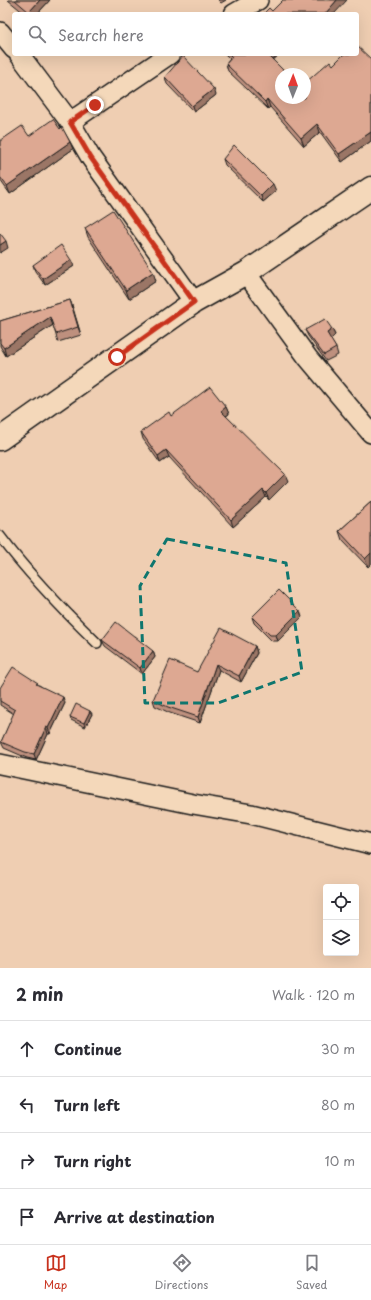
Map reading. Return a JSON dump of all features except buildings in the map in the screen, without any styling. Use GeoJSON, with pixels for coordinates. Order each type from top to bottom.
{"type":"FeatureCollection","features":[{"type":"Feature","properties":{"kind":"street"},"geometry":{"type":"LineString","coordinates":[[237,12],[258,0]]}},
{"type":"Feature","properties":{"kind":"street"},"geometry":{"type":"LineString","coordinates":[[0,32],[12,47]]}},
{"type":"Feature","properties":{"kind":"street"},"geometry":{"type":"LineString","coordinates":[[20,56],[70,122],[91,158],[194,302]]}},
{"type":"Feature","properties":{"kind":"street"},"geometry":{"type":"LineString","coordinates":[[70,122],[167,56]]}},
{"type":"Feature","properties":{"kind":"street"},"geometry":{"type":"LineString","coordinates":[[0,439],[194,302],[246,273],[371,188]]}},
{"type":"Feature","properties":{"kind":"street"},"geometry":{"type":"LineString","coordinates":[[246,273],[308,358],[371,433]]}},
{"type":"Feature","properties":{"kind":"street"},"geometry":{"type":"LineString","coordinates":[[0,764],[193,804],[251,814],[371,844]]}},
{"type":"Feature","properties":{"kind":"lane"},"geometry":{"type":"LineString","coordinates":[[0,536],[15,556],[66,613],[97,643]]}},
{"type":"Feature","properties":{"kind":"highlighted area"},"geometry":{"type":"Polygon","coordinates":[[[167,539],[286,563],[302,672],[218,703],[145,703],[140,586],[167,539]]]}},
{"type":"Feature","properties":{"kind":"route"},"geometry":{"type":"LineString","coordinates":[[95,105],[70,122],[91,158],[194,302],[117,357]]}}]}
